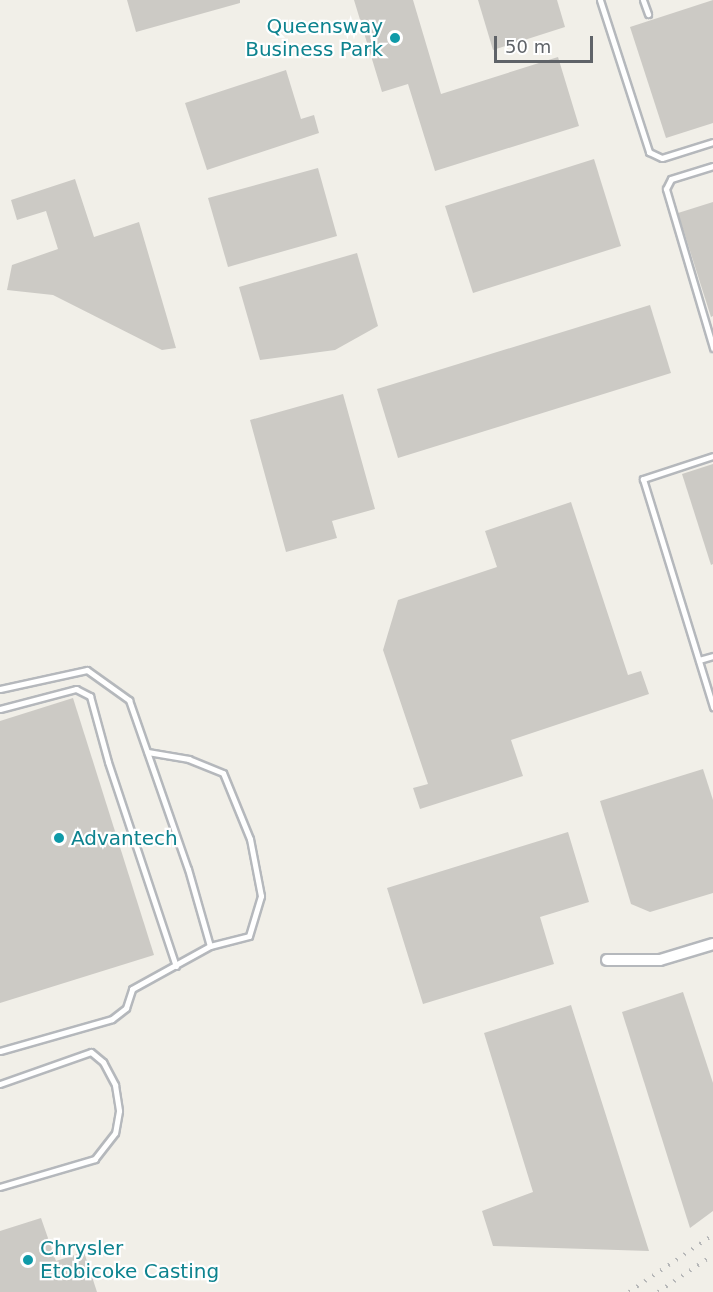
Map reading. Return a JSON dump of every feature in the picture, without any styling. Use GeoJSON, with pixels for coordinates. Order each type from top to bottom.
{"type":"FeatureCollection","features":[{"type":"Feature","properties":{"kind":"street"},"geometry":{"type":"LineString","coordinates":[[607,960],[660,960],[713,944]]}},
{"type":"Feature","properties":{"kind":"lane"},"geometry":{"type":"LineString","coordinates":[[600,0],[649,152],[662,158],[713,142]]}},
{"type":"Feature","properties":{"kind":"lane"},"geometry":{"type":"LineString","coordinates":[[643,0],[648,14]]}},
{"type":"Feature","properties":{"kind":"lane"},"geometry":{"type":"LineString","coordinates":[[713,166],[671,179],[666,189],[713,348]]}},
{"type":"Feature","properties":{"kind":"lane"},"geometry":{"type":"LineString","coordinates":[[713,456],[643,479],[713,707]]}},
{"type":"Feature","properties":{"kind":"lane"},"geometry":{"type":"LineString","coordinates":[[699,660],[713,656]]}},
{"type":"Feature","properties":{"kind":"lane"},"geometry":{"type":"LineString","coordinates":[[0,688],[87,670],[129,700],[210,946]]}},
{"type":"Feature","properties":{"kind":"lane"},"geometry":{"type":"LineString","coordinates":[[0,709],[76,689],[90,696],[108,762],[176,966]]}},
{"type":"Feature","properties":{"kind":"lane"},"geometry":{"type":"LineString","coordinates":[[0,1051],[112,1019],[126,1008],[132,989],[210,946],[249,936],[261,896],[250,839],[223,773],[189,759],[148,752]]}},
{"type":"Feature","properties":{"kind":"lane"},"geometry":{"type":"LineString","coordinates":[[0,1084],[91,1052],[103,1062],[115,1085],[119,1111],[115,1133],[95,1159],[0,1187]]}},
{"type":"Feature","properties":{"kind":"building","name":"Queensway Business Park"},"geometry":{"type":"Polygon","coordinates":[[[127,0],[240,0],[240,3],[136,32],[127,0]]]}},
{"type":"Feature","properties":{"kind":"building"},"geometry":{"type":"Polygon","coordinates":[[[354,0],[413,0],[441,94],[558,57],[579,126],[435,171],[408,84],[382,92],[354,0]]]}},
{"type":"Feature","properties":{"kind":"building"},"geometry":{"type":"Polygon","coordinates":[[[478,0],[557,0],[565,27],[493,50],[478,0]]]}},
{"type":"Feature","properties":{"kind":"building"},"geometry":{"type":"Polygon","coordinates":[[[713,0],[713,123],[666,138],[630,27],[713,0]]]}},
{"type":"Feature","properties":{"kind":"building"},"geometry":{"type":"Polygon","coordinates":[[[286,70],[301,119],[314,115],[319,133],[207,170],[185,103],[286,70]]]}},
{"type":"Feature","properties":{"kind":"building"},"geometry":{"type":"Polygon","coordinates":[[[594,159],[621,246],[473,293],[445,206],[594,159]]]}},
{"type":"Feature","properties":{"kind":"building"},"geometry":{"type":"Polygon","coordinates":[[[318,168],[337,236],[228,267],[208,198],[318,168]]]}},
{"type":"Feature","properties":{"kind":"building"},"geometry":{"type":"Polygon","coordinates":[[[75,179],[94,237],[139,222],[176,348],[162,350],[53,295],[7,290],[12,265],[58,249],[46,211],[17,220],[11,200],[75,179]]]}},
{"type":"Feature","properties":{"kind":"building"},"geometry":{"type":"Polygon","coordinates":[[[713,202],[713,316],[711,317],[678,213],[713,202]]]}},
{"type":"Feature","properties":{"kind":"building"},"geometry":{"type":"Polygon","coordinates":[[[357,253],[378,326],[335,350],[260,360],[239,287],[357,253]]]}},
{"type":"Feature","properties":{"kind":"building"},"geometry":{"type":"Polygon","coordinates":[[[650,305],[671,373],[398,458],[377,389],[650,305]]]}},
{"type":"Feature","properties":{"kind":"building"},"geometry":{"type":"Polygon","coordinates":[[[343,394],[375,509],[332,521],[337,538],[286,552],[250,420],[343,394]]]}},
{"type":"Feature","properties":{"kind":"building"},"geometry":{"type":"Polygon","coordinates":[[[713,464],[713,564],[711,565],[682,474],[713,464]]]}},
{"type":"Feature","properties":{"kind":"building"},"geometry":{"type":"Polygon","coordinates":[[[571,502],[628,675],[641,671],[649,694],[511,740],[523,776],[420,809],[413,788],[428,784],[383,650],[398,600],[497,567],[485,531],[571,502]]]}},
{"type":"Feature","properties":{"kind":"building","name":"Advantech"},"geometry":{"type":"Polygon","coordinates":[[[73,698],[154,955],[0,1003],[0,721],[73,698]]]}},
{"type":"Feature","properties":{"kind":"building"},"geometry":{"type":"Polygon","coordinates":[[[703,769],[713,800],[713,893],[650,912],[631,904],[600,801],[703,769]]]}},
{"type":"Feature","properties":{"kind":"building"},"geometry":{"type":"Polygon","coordinates":[[[568,832],[589,902],[540,917],[554,964],[423,1004],[387,888],[568,832]]]}},
{"type":"Feature","properties":{"kind":"building"},"geometry":{"type":"Polygon","coordinates":[[[683,992],[713,1083],[713,1211],[690,1228],[622,1012],[683,992]]]}},
{"type":"Feature","properties":{"kind":"building"},"geometry":{"type":"Polygon","coordinates":[[[571,1005],[649,1251],[493,1246],[482,1211],[533,1192],[484,1033],[571,1005]]]}},
{"type":"Feature","properties":{"kind":"building","name":"Chrysler Etobicoke Casting"},"geometry":{"type":"Polygon","coordinates":[[[41,1218],[56,1261],[84,1252],[97,1292],[0,1292],[0,1231],[41,1218]]]}},
{"type":"Feature","properties":{"kind":"railway"},"geometry":{"type":"LineString","coordinates":[[629,1292],[713,1235]]}},
{"type":"Feature","properties":{"kind":"railway"},"geometry":{"type":"LineString","coordinates":[[658,1292],[713,1255]]}},
{"type":"Feature","properties":{"kind":"place","name":"Queensway Business Park"},"geometry":{"type":"Point","coordinates":[395,38]}},
{"type":"Feature","properties":{"kind":"place","name":"Advantech"},"geometry":{"type":"Point","coordinates":[59,838]}},
{"type":"Feature","properties":{"kind":"place","name":"Chrysler Etobicoke Casting"},"geometry":{"type":"Point","coordinates":[28,1260]}}]}
